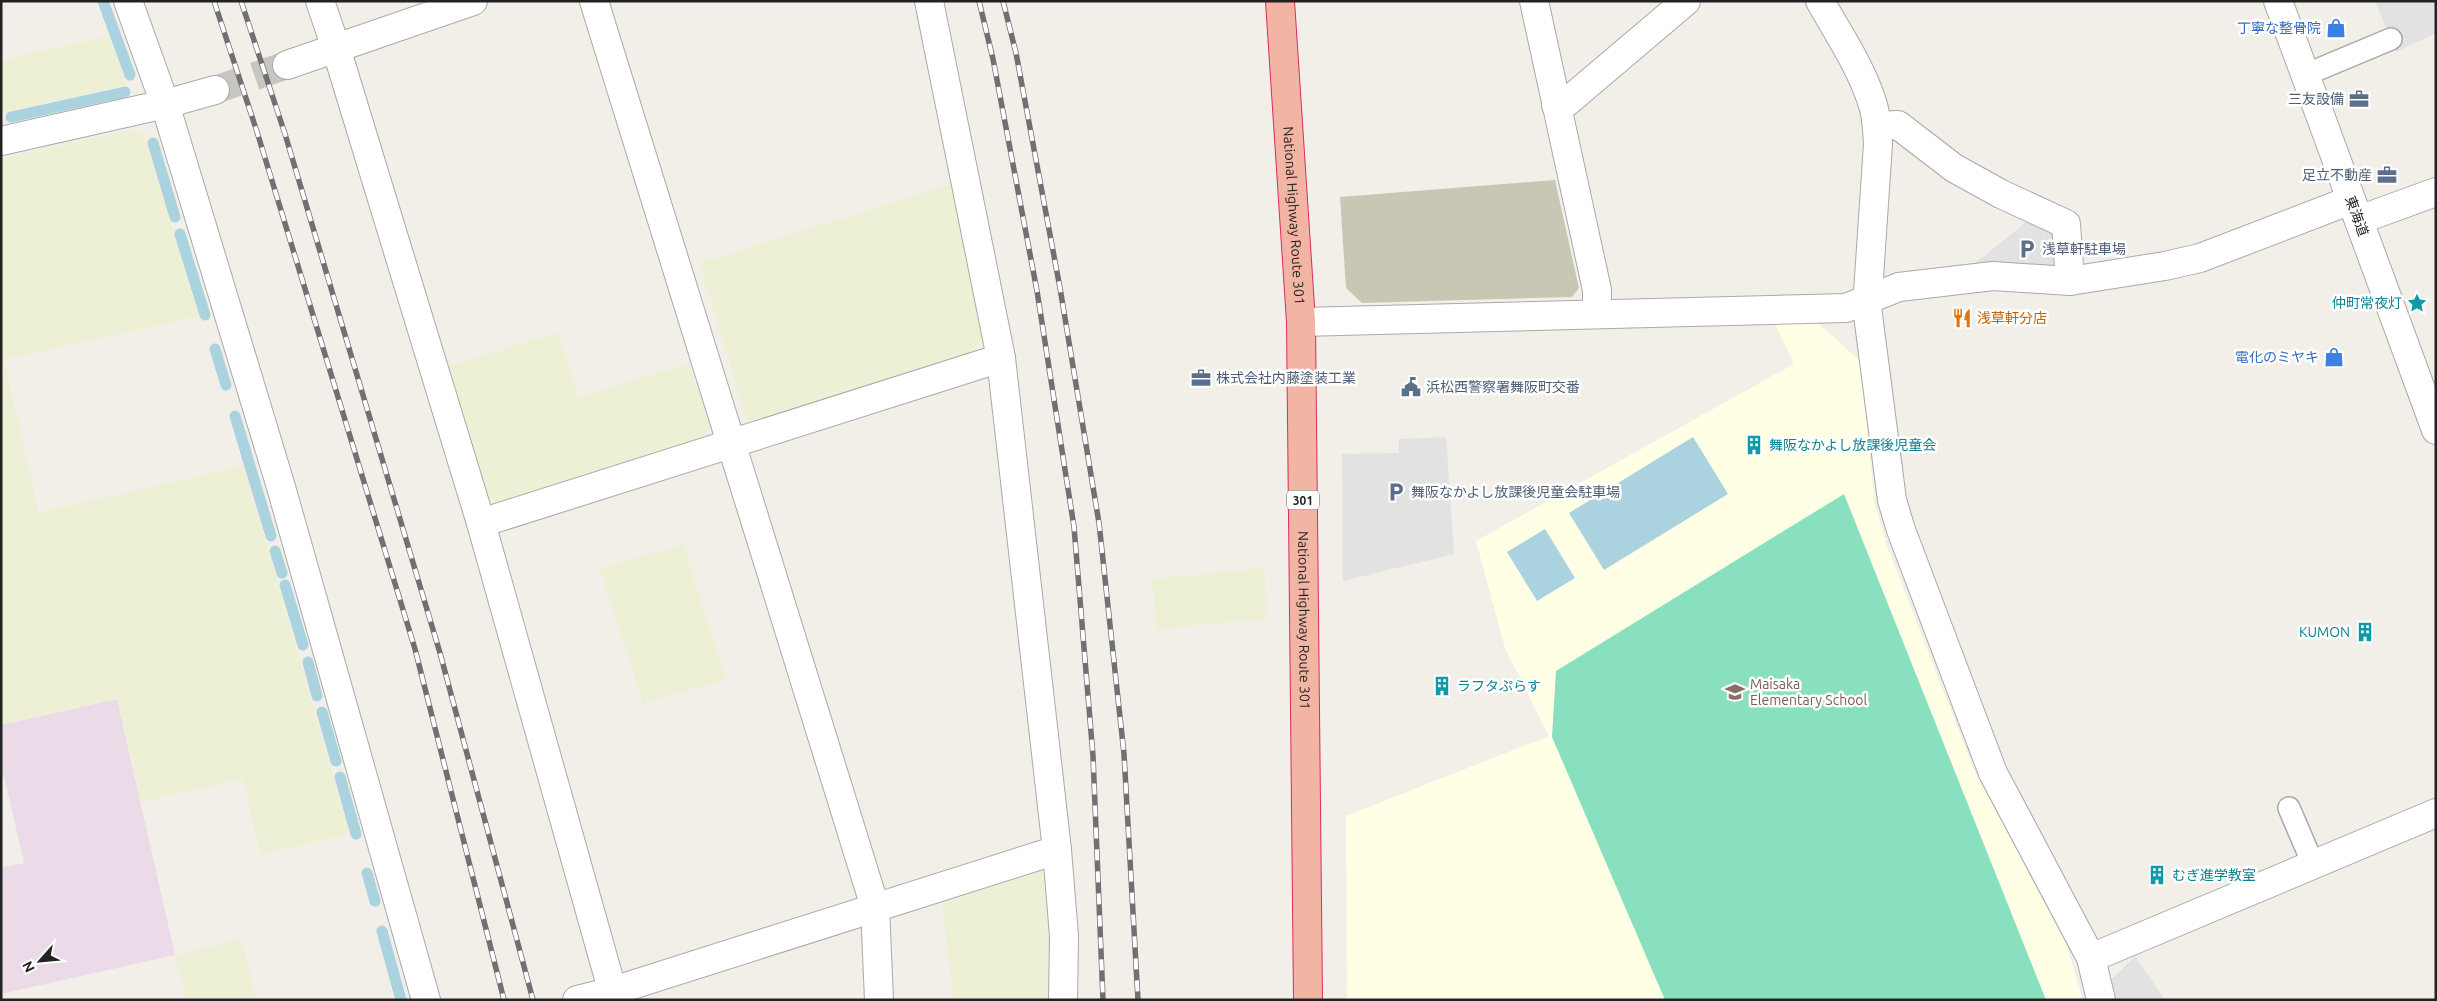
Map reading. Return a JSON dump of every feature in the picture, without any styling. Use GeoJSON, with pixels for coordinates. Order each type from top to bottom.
{"type":"FeatureCollection","features":[{"type":"Feature","properties":{"kind":"highway","name":"National Highway Route 301"},"geometry":{"type":"LineString","coordinates":[[1280,1],[1301,322],[1308,1000]]}},
{"type":"Feature","properties":{"kind":"street"},"geometry":{"type":"LineString","coordinates":[[128,1],[165,104],[305,569],[426,1000]]}},
{"type":"Feature","properties":{"kind":"street"},"geometry":{"type":"LineString","coordinates":[[320,1],[481,523],[614,995]]}},
{"type":"Feature","properties":{"kind":"street"},"geometry":{"type":"LineString","coordinates":[[287,66],[473,1]]}},
{"type":"Feature","properties":{"kind":"street"},"geometry":{"type":"LineString","coordinates":[[594,1],[875,907],[878,1000]]}},
{"type":"Feature","properties":{"kind":"street"},"geometry":{"type":"LineString","coordinates":[[929,1],[1001,358],[1057,850],[1064,936],[1063,1000]]}},
{"type":"Feature","properties":{"kind":"street"},"geometry":{"type":"LineString","coordinates":[[1534,1],[1597,290],[1597,314]]}},
{"type":"Feature","properties":{"kind":"street"},"geometry":{"type":"LineString","coordinates":[[1556,105],[1567,102],[1686,1]]}},
{"type":"Feature","properties":{"kind":"street"},"geometry":{"type":"LineString","coordinates":[[1820,1],[1865,84],[1873,103],[1877,126],[1878,144],[1868,316],[1892,500],[1901,530],[1993,773],[2090,958],[2101,1000]]}},
{"type":"Feature","properties":{"kind":"street","name":"東海道"},"geometry":{"type":"LineString","coordinates":[[2278,1],[2436,430]]}},
{"type":"Feature","properties":{"kind":"street"},"geometry":{"type":"LineString","coordinates":[[1,141],[165,104],[215,90]]}},
{"type":"Feature","properties":{"kind":"street"},"geometry":{"type":"LineString","coordinates":[[1877,126],[1898,125],[1954,168],[2000,194],[2066,224],[2070,281]]}},
{"type":"Feature","properties":{"kind":"street"},"geometry":{"type":"LineString","coordinates":[[1301,322],[1846,308],[1899,287],[1993,276],[2070,281],[2165,266],[2200,258],[2355,210],[2436,192]]}},
{"type":"Feature","properties":{"kind":"street"},"geometry":{"type":"LineString","coordinates":[[481,523],[1001,358]]}},
{"type":"Feature","properties":{"kind":"street"},"geometry":{"type":"LineString","coordinates":[[2090,958],[2436,813]]}},
{"type":"Feature","properties":{"kind":"street"},"geometry":{"type":"LineString","coordinates":[[577,1000],[614,995],[875,907],[1057,850]]}},
{"type":"Feature","properties":{"kind":"lane"},"geometry":{"type":"LineString","coordinates":[[2305,75],[2391,39]]}},
{"type":"Feature","properties":{"kind":"lane"},"geometry":{"type":"LineString","coordinates":[[2289,808],[2313,864]]}},
{"type":"Feature","properties":{"kind":"shaded area"},"geometry":{"type":"Polygon","coordinates":[[[2375,1],[2436,1],[2436,33],[2396,52],[2375,1]]]}},
{"type":"Feature","properties":{"kind":"shaded area"},"geometry":{"type":"Polygon","coordinates":[[[109,36],[127,85],[1,113],[1,60],[109,36]]]}},
{"type":"Feature","properties":{"kind":"shaded area"},"geometry":{"type":"Polygon","coordinates":[[[133,129],[145,136],[199,316],[4,360],[39,512],[244,466],[350,834],[260,854],[243,779],[141,802],[117,699],[1,725],[1,159],[133,129]]]}},
{"type":"Feature","properties":{"kind":"shaded area"},"geometry":{"type":"Polygon","coordinates":[[[1555,180],[1579,288],[1572,297],[1362,303],[1346,288],[1340,197],[1555,180]]]}},
{"type":"Feature","properties":{"kind":"shaded area"},"geometry":{"type":"Polygon","coordinates":[[[951,184],[983,339],[974,351],[748,423],[699,263],[951,184]]]}},
{"type":"Feature","properties":{"kind":"shaded area","name":"浅草軒駐車場"},"geometry":{"type":"Polygon","coordinates":[[[2029,220],[2060,234],[2062,267],[1974,264],[2029,220]]]}},
{"type":"Feature","properties":{"kind":"shaded area","name":"Maisaka Elementary School"},"geometry":{"type":"Polygon","coordinates":[[[1818,323],[1860,361],[1875,505],[1887,546],[1974,770],[2066,944],[2083,1000],[1347,1000],[1346,816],[1549,736],[1505,648],[1476,541],[1794,364],[1775,324],[1818,323]]]}},
{"type":"Feature","properties":{"kind":"shaded area"},"geometry":{"type":"Polygon","coordinates":[[[558,332],[579,397],[689,363],[710,427],[704,436],[497,502],[486,496],[447,367],[558,332]]]}},
{"type":"Feature","properties":{"kind":"shaded area","name":"舞阪なかよし放課後児童会駐車場"},"geometry":{"type":"Polygon","coordinates":[[[1446,437],[1454,554],[1343,581],[1342,454],[1399,453],[1399,439],[1446,437]]]}},
{"type":"Feature","properties":{"kind":"shaded area"},"geometry":{"type":"Polygon","coordinates":[[[683,544],[726,679],[643,704],[600,569],[683,544]]]}},
{"type":"Feature","properties":{"kind":"shaded area"},"geometry":{"type":"Polygon","coordinates":[[[1265,568],[1266,619],[1157,629],[1152,579],[1265,568]]]}},
{"type":"Feature","properties":{"kind":"shaded area"},"geometry":{"type":"Polygon","coordinates":[[[117,699],[175,955],[1,994],[1,868],[24,863],[4,776],[1,777],[1,725],[117,699]]]}},
{"type":"Feature","properties":{"kind":"shaded area"},"geometry":{"type":"Polygon","coordinates":[[[1043,870],[1050,877],[1053,1000],[953,1000],[942,902],[1043,870]]]}},
{"type":"Feature","properties":{"kind":"shaded area"},"geometry":{"type":"Polygon","coordinates":[[[242,939],[256,1000],[186,1000],[175,955],[242,939]]]}},
{"type":"Feature","properties":{"kind":"shaded area"},"geometry":{"type":"Polygon","coordinates":[[[2135,956],[2165,1000],[2111,1000],[2109,982],[2135,956]]]}},
{"type":"Feature","properties":{"kind":"green space"},"geometry":{"type":"Polygon","coordinates":[[[1844,494],[2046,1000],[1665,1000],[1552,737],[1556,671],[1844,494]]]}},
{"type":"Feature","properties":{"kind":"water"},"geometry":{"type":"Polygon","coordinates":[[[1693,437],[1728,494],[1604,570],[1569,513],[1693,437]]]}},
{"type":"Feature","properties":{"kind":"water"},"geometry":{"type":"Polygon","coordinates":[[[1545,529],[1575,578],[1537,601],[1507,552],[1545,529]]]}},
{"type":"Feature","properties":{"kind":"waterway"},"geometry":{"type":"LineString","coordinates":[[103,1],[130,75]]}},
{"type":"Feature","properties":{"kind":"waterway"},"geometry":{"type":"LineString","coordinates":[[11,117],[125,92]]}},
{"type":"Feature","properties":{"kind":"waterway"},"geometry":{"type":"LineString","coordinates":[[153,143],[175,217]]}},
{"type":"Feature","properties":{"kind":"waterway"},"geometry":{"type":"LineString","coordinates":[[180,234],[205,315]]}},
{"type":"Feature","properties":{"kind":"waterway"},"geometry":{"type":"LineString","coordinates":[[215,349],[226,385]]}},
{"type":"Feature","properties":{"kind":"waterway"},"geometry":{"type":"LineString","coordinates":[[235,416],[271,536]]}},
{"type":"Feature","properties":{"kind":"waterway"},"geometry":{"type":"LineString","coordinates":[[275,551],[282,573]]}},
{"type":"Feature","properties":{"kind":"waterway"},"geometry":{"type":"LineString","coordinates":[[285,585],[303,645]]}},
{"type":"Feature","properties":{"kind":"waterway"},"geometry":{"type":"LineString","coordinates":[[308,662],[317,696]]}},
{"type":"Feature","properties":{"kind":"waterway"},"geometry":{"type":"LineString","coordinates":[[322,712],[336,761]]}},
{"type":"Feature","properties":{"kind":"waterway"},"geometry":{"type":"LineString","coordinates":[[340,777],[356,834]]}},
{"type":"Feature","properties":{"kind":"waterway"},"geometry":{"type":"LineString","coordinates":[[367,873],[375,901]]}},
{"type":"Feature","properties":{"kind":"waterway"},"geometry":{"type":"LineString","coordinates":[[382,931],[401,1000]]}},
{"type":"Feature","properties":{"kind":"tunnel"},"geometry":{"type":"LineString","coordinates":[[215,90],[287,65]]}},
{"type":"Feature","properties":{"kind":"railway"},"geometry":{"type":"LineString","coordinates":[[214,1],[258,135],[415,649],[504,1000]]}},
{"type":"Feature","properties":{"kind":"railway"},"geometry":{"type":"LineString","coordinates":[[241,1],[285,134],[440,653],[533,1000]]}},
{"type":"Feature","properties":{"kind":"railway"},"geometry":{"type":"LineString","coordinates":[[979,1],[993,59],[1037,291],[1074,527],[1093,756],[1103,1000]]}},
{"type":"Feature","properties":{"kind":"railway"},"geometry":{"type":"LineString","coordinates":[[1003,1],[1016,53],[1060,288],[1099,523],[1124,754],[1138,1000]]}},
{"type":"Feature","properties":{"kind":"place","name":"丁寧な整骨院"},"geometry":{"type":"Point","coordinates":[2336,28]}},
{"type":"Feature","properties":{"kind":"place","name":"三友設備"},"geometry":{"type":"Point","coordinates":[2359,99]}},
{"type":"Feature","properties":{"kind":"place","name":"足立不動産"},"geometry":{"type":"Point","coordinates":[2387,175]}},
{"type":"Feature","properties":{"kind":"place","name":"浅草軒駐車場"},"geometry":{"type":"Point","coordinates":[2027,249]}},
{"type":"Feature","properties":{"kind":"place","name":"仲町常夜灯"},"geometry":{"type":"Point","coordinates":[2417,303]}},
{"type":"Feature","properties":{"kind":"place","name":"浅草軒分店"},"geometry":{"type":"Point","coordinates":[1962,318]}},
{"type":"Feature","properties":{"kind":"place","name":"電化のミヤキ"},"geometry":{"type":"Point","coordinates":[2334,357]}},
{"type":"Feature","properties":{"kind":"place","name":"株式会社内藤塗装工業"},"geometry":{"type":"Point","coordinates":[1201,378]}},
{"type":"Feature","properties":{"kind":"place","name":"浜松西警察署舞阪町交番"},"geometry":{"type":"Point","coordinates":[1411,387]}},
{"type":"Feature","properties":{"kind":"place","name":"舞阪なかよし放課後児童会"},"geometry":{"type":"Point","coordinates":[1754,445]}},
{"type":"Feature","properties":{"kind":"place","name":"舞阪なかよし放課後児童会駐車場"},"geometry":{"type":"Point","coordinates":[1396,492]}},
{"type":"Feature","properties":{"kind":"place","name":"KUMON"},"geometry":{"type":"Point","coordinates":[2365,632]}},
{"type":"Feature","properties":{"kind":"place","name":"ラフタぷらす"},"geometry":{"type":"Point","coordinates":[1442,686]}},
{"type":"Feature","properties":{"kind":"place","name":"Maisaka Elementary School"},"geometry":{"type":"Point","coordinates":[1735,692]}},
{"type":"Feature","properties":{"kind":"place","name":"むぎ進学教室"},"geometry":{"type":"Point","coordinates":[2157,875]}}]}
